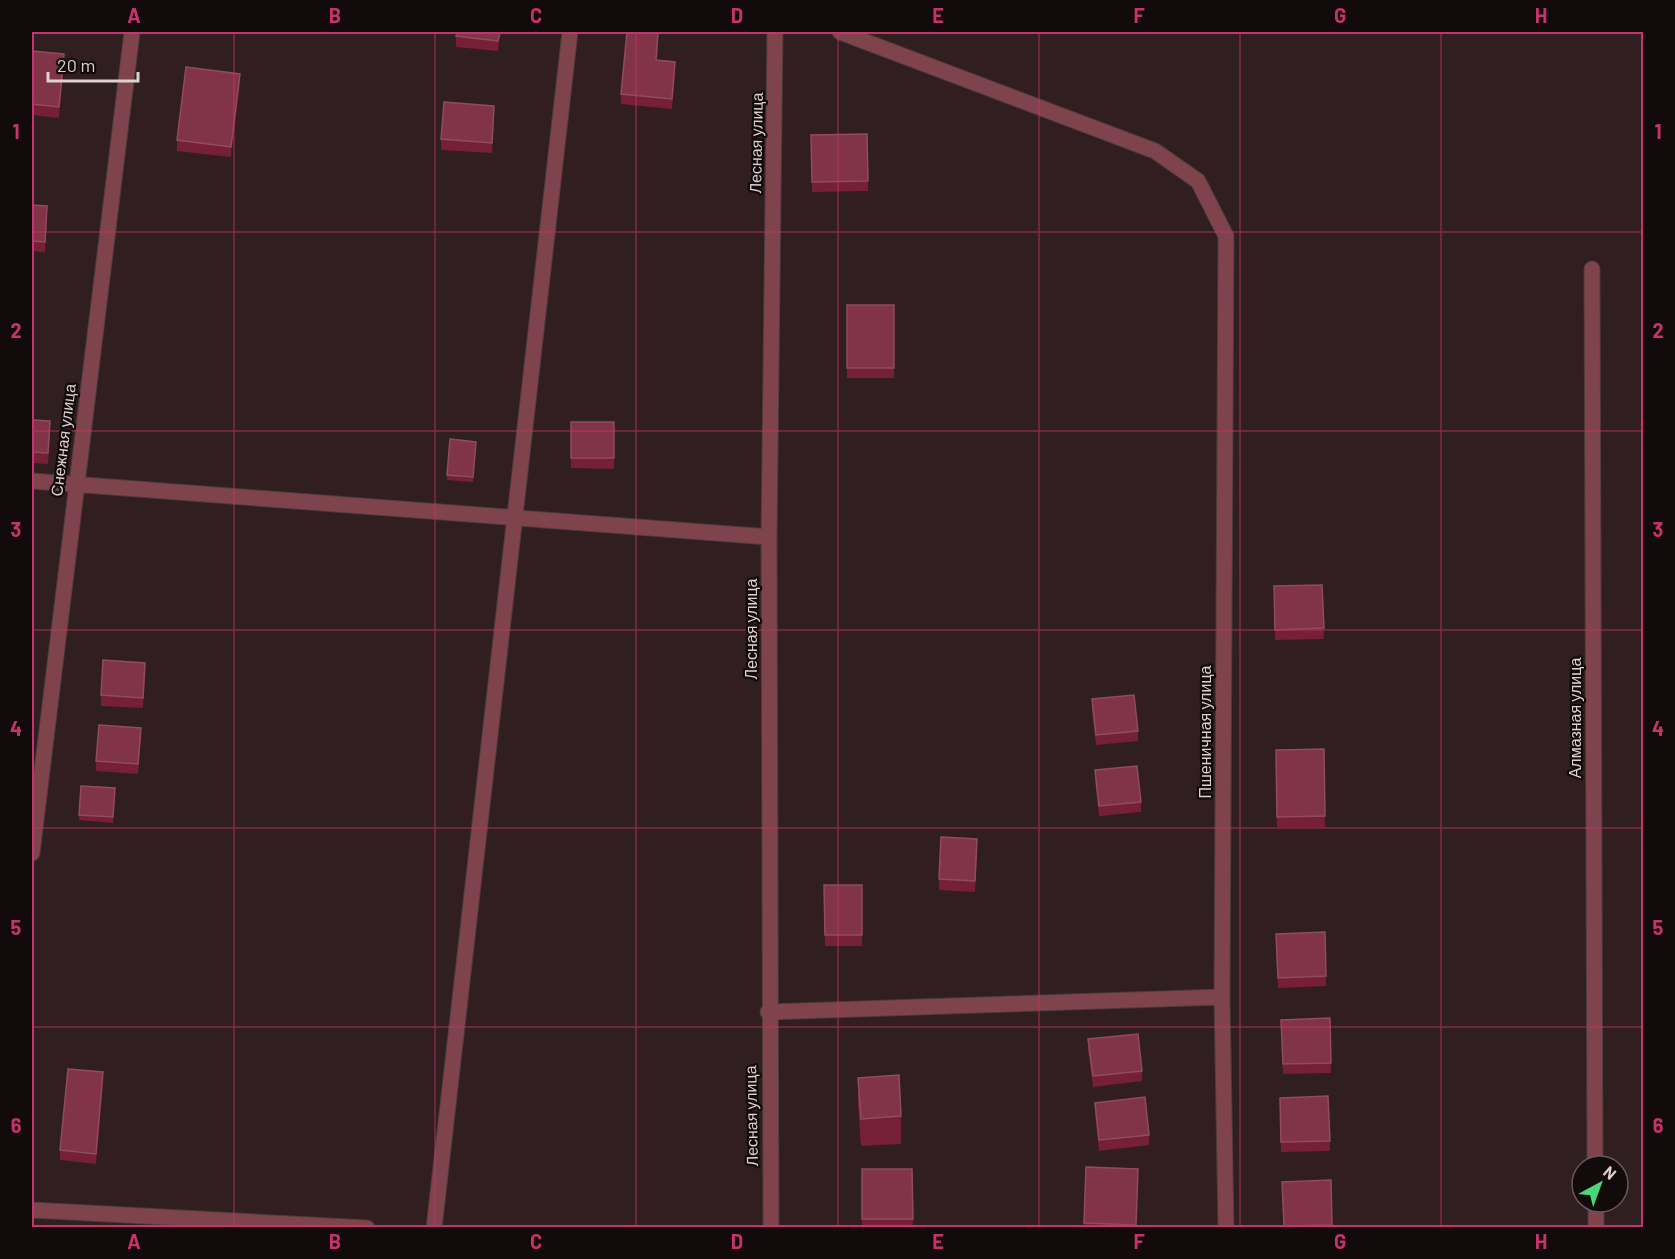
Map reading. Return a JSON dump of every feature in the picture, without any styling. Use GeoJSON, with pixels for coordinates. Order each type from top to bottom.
{"type":"FeatureCollection","features":[{"type":"Feature","properties":{"kind":"street","name":"Снежная улица"},"geometry":{"type":"LineString","coordinates":[[32,853],[132,32]]}},
{"type":"Feature","properties":{"kind":"street"},"geometry":{"type":"LineString","coordinates":[[434,1227],[570,32]]}},
{"type":"Feature","properties":{"kind":"street","name":"Лесная улица"},"geometry":{"type":"LineString","coordinates":[[771,1227],[768,1012],[769,537],[775,32]]}},
{"type":"Feature","properties":{"kind":"street","name":"Пшеничная улица"},"geometry":{"type":"LineString","coordinates":[[840,32],[1155,151],[1198,181],[1226,236],[1222,997],[1226,1227]]}},
{"type":"Feature","properties":{"kind":"street","name":"Алмазная улица"},"geometry":{"type":"LineString","coordinates":[[1592,269],[1595,1154]]}},
{"type":"Feature","properties":{"kind":"street"},"geometry":{"type":"LineString","coordinates":[[32,481],[769,537]]}},
{"type":"Feature","properties":{"kind":"street"},"geometry":{"type":"LineString","coordinates":[[768,1012],[1222,997]]}},
{"type":"Feature","properties":{"kind":"street"},"geometry":{"type":"LineString","coordinates":[[32,1210],[368,1227]]}},
{"type":"Feature","properties":{"kind":"building"},"geometry":{"type":"Polygon","coordinates":[[[457,32],[500,32],[498,41],[456,36],[457,32]]]}},
{"type":"Feature","properties":{"kind":"building"},"geometry":{"type":"Polygon","coordinates":[[[627,32],[658,33],[656,60],[675,62],[672,99],[621,94],[627,32]]]}},
{"type":"Feature","properties":{"kind":"building"},"geometry":{"type":"Polygon","coordinates":[[[32,51],[64,54],[59,107],[32,104],[32,51]]]}},
{"type":"Feature","properties":{"kind":"building"},"geometry":{"type":"Polygon","coordinates":[[[186,67],[240,74],[231,147],[177,140],[186,67]]]}},
{"type":"Feature","properties":{"kind":"building"},"geometry":{"type":"Polygon","coordinates":[[[444,102],[494,106],[492,143],[441,139],[444,102]]]}},
{"type":"Feature","properties":{"kind":"building"},"geometry":{"type":"Polygon","coordinates":[[[867,134],[868,181],[812,182],[811,135],[867,134]]]}},
{"type":"Feature","properties":{"kind":"building"},"geometry":{"type":"Polygon","coordinates":[[[32,205],[47,206],[45,242],[32,241],[32,205]]]}},
{"type":"Feature","properties":{"kind":"building"},"geometry":{"type":"Polygon","coordinates":[[[847,305],[894,305],[894,368],[847,368],[847,305]]]}},
{"type":"Feature","properties":{"kind":"building"},"geometry":{"type":"Polygon","coordinates":[[[32,420],[50,421],[48,453],[32,452],[32,420]]]}},
{"type":"Feature","properties":{"kind":"building"},"geometry":{"type":"Polygon","coordinates":[[[571,422],[614,422],[614,458],[571,458],[571,422]]]}},
{"type":"Feature","properties":{"kind":"building"},"geometry":{"type":"Polygon","coordinates":[[[450,439],[476,442],[473,477],[447,475],[450,439]]]}},
{"type":"Feature","properties":{"kind":"building"},"geometry":{"type":"Polygon","coordinates":[[[1322,585],[1324,628],[1275,630],[1274,586],[1322,585]]]}},
{"type":"Feature","properties":{"kind":"building"},"geometry":{"type":"Polygon","coordinates":[[[103,660],[145,663],[143,698],[101,695],[103,660]]]}},
{"type":"Feature","properties":{"kind":"building"},"geometry":{"type":"Polygon","coordinates":[[[1134,695],[1138,731],[1096,735],[1092,699],[1134,695]]]}},
{"type":"Feature","properties":{"kind":"building"},"geometry":{"type":"Polygon","coordinates":[[[99,725],[141,728],[138,764],[96,761],[99,725]]]}},
{"type":"Feature","properties":{"kind":"building"},"geometry":{"type":"Polygon","coordinates":[[[1324,749],[1325,816],[1277,817],[1276,750],[1324,749]]]}},
{"type":"Feature","properties":{"kind":"building"},"geometry":{"type":"Polygon","coordinates":[[[1137,766],[1141,802],[1099,806],[1095,770],[1137,766]]]}},
{"type":"Feature","properties":{"kind":"building"},"geometry":{"type":"Polygon","coordinates":[[[81,786],[115,788],[113,817],[79,815],[81,786]]]}},
{"type":"Feature","properties":{"kind":"building"},"geometry":{"type":"Polygon","coordinates":[[[941,837],[977,839],[975,881],[939,879],[941,837]]]}},
{"type":"Feature","properties":{"kind":"building"},"geometry":{"type":"Polygon","coordinates":[[[824,885],[862,885],[862,935],[825,935],[824,885]]]}},
{"type":"Feature","properties":{"kind":"building"},"geometry":{"type":"Polygon","coordinates":[[[1325,932],[1326,976],[1278,978],[1276,934],[1325,932]]]}},
{"type":"Feature","properties":{"kind":"building"},"geometry":{"type":"Polygon","coordinates":[[[1330,1018],[1331,1063],[1283,1064],[1281,1020],[1330,1018]]]}},
{"type":"Feature","properties":{"kind":"building"},"geometry":{"type":"Polygon","coordinates":[[[1138,1034],[1142,1071],[1093,1076],[1088,1039],[1138,1034]]]}},
{"type":"Feature","properties":{"kind":"building"},"geometry":{"type":"Polygon","coordinates":[[[68,1069],[103,1072],[96,1154],[60,1150],[68,1069]]]}},
{"type":"Feature","properties":{"kind":"building"},"geometry":{"type":"Polygon","coordinates":[[[899,1075],[901,1116],[861,1119],[858,1078],[899,1075]]]}},
{"type":"Feature","properties":{"kind":"building"},"geometry":{"type":"Polygon","coordinates":[[[1328,1096],[1330,1141],[1281,1142],[1280,1098],[1328,1096]]]}},
{"type":"Feature","properties":{"kind":"building"},"geometry":{"type":"Polygon","coordinates":[[[1145,1097],[1149,1135],[1099,1140],[1095,1103],[1145,1097]]]}},
{"type":"Feature","properties":{"kind":"building"},"geometry":{"type":"Polygon","coordinates":[[[1086,1167],[1138,1169],[1136,1225],[1084,1223],[1086,1167]]]}},
{"type":"Feature","properties":{"kind":"building"},"geometry":{"type":"Polygon","coordinates":[[[862,1169],[912,1169],[913,1219],[862,1219],[862,1169]]]}},
{"type":"Feature","properties":{"kind":"building"},"geometry":{"type":"Polygon","coordinates":[[[1331,1180],[1332,1225],[1284,1226],[1282,1182],[1331,1180]]]}}]}
